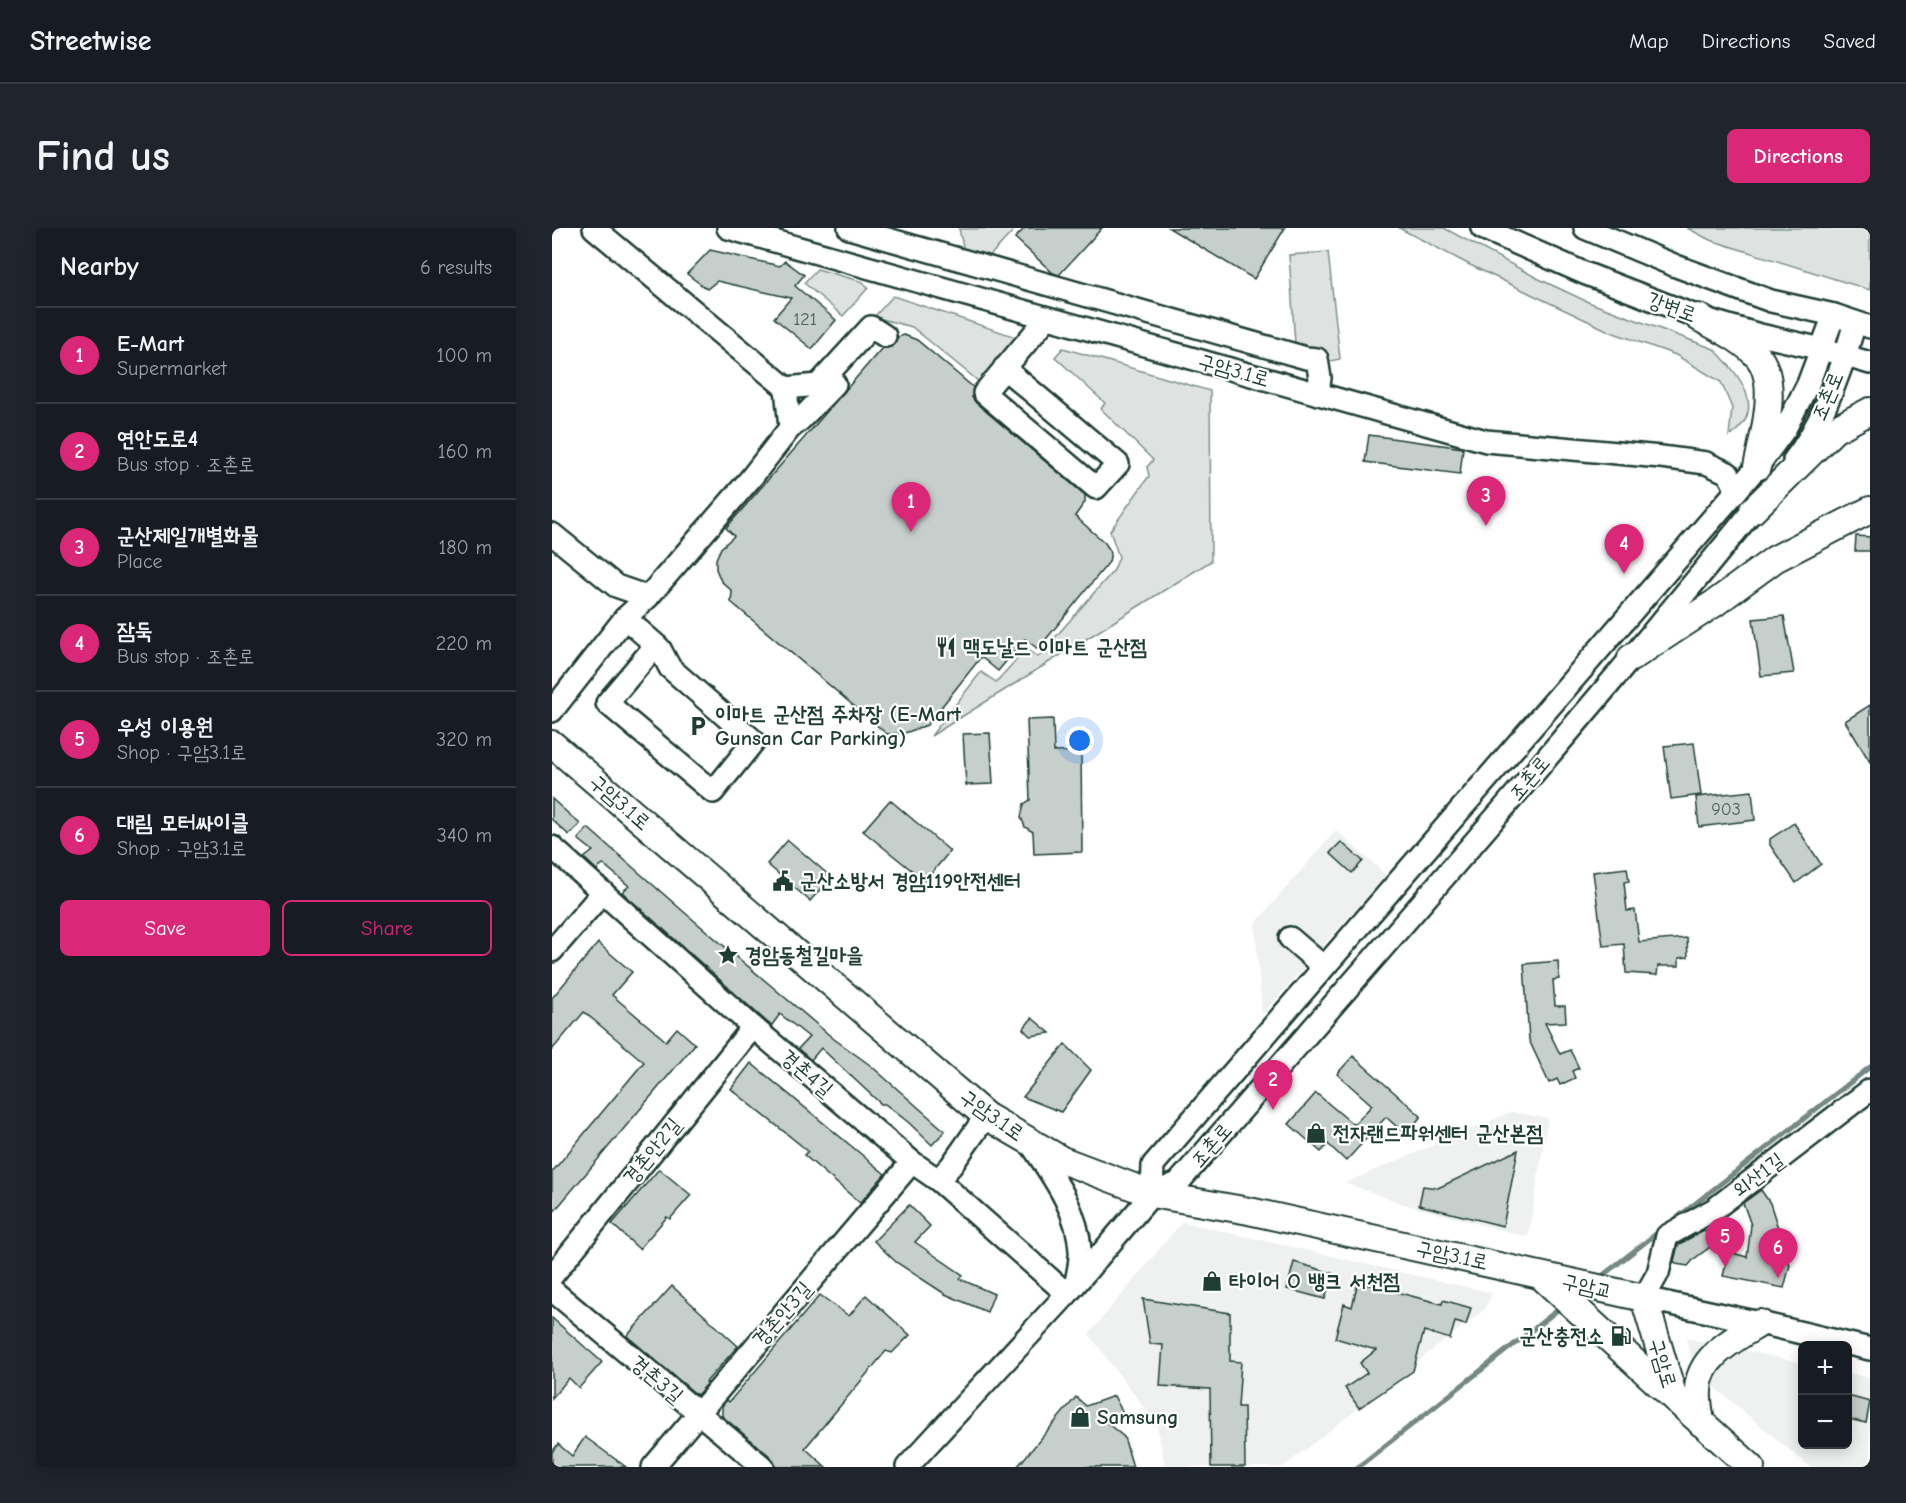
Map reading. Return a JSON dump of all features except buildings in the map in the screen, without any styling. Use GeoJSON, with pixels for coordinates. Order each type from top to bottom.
{"type":"FeatureCollection","features":[{"type":"Feature","properties":{"kind":"main road"},"geometry":{"type":"LineString","coordinates":[[1698,316],[1754,352],[1764,366],[1769,409],[1757,467]]}},
{"type":"Feature","properties":{"kind":"main road"},"geometry":{"type":"LineString","coordinates":[[1753,510],[1834,430],[1870,411]]}},
{"type":"Feature","properties":{"kind":"main road"},"geometry":{"type":"LineString","coordinates":[[1631,658],[1776,559],[1870,510]]}},
{"type":"Feature","properties":{"kind":"main road","name":"구암3.1로"},"geometry":{"type":"LineString","coordinates":[[552,744],[986,1116],[1062,1160],[1152,1194],[1249,1211],[1539,1275]]}},
{"type":"Feature","properties":{"kind":"main road"},"geometry":{"type":"LineString","coordinates":[[1539,1275],[1674,1398]]}},
{"type":"Feature","properties":{"kind":"main road","name":"구암교"},"geometry":{"type":"LineString","coordinates":[[1539,1275],[1639,1297]]}},
{"type":"Feature","properties":{"kind":"main road","name":"구암로"},"geometry":{"type":"LineString","coordinates":[[1639,1297],[1674,1398],[1751,1467]]}},
{"type":"Feature","properties":{"kind":"main road"},"geometry":{"type":"LineString","coordinates":[[1701,1423],[1698,1389],[1703,1370],[1711,1357],[1760,1323]]}},
{"type":"Feature","properties":{"kind":"street"},"geometry":{"type":"LineString","coordinates":[[594,228],[786,388],[790,428]]}},
{"type":"Feature","properties":{"kind":"street","name":"구암3.1로"},"geometry":{"type":"LineString","coordinates":[[728,228],[1486,441],[1706,463],[1728,474],[1737,490]]}},
{"type":"Feature","properties":{"kind":"street"},"geometry":{"type":"LineString","coordinates":[[849,228],[1306,358],[1317,359],[1320,378],[1318,394]]}},
{"type":"Feature","properties":{"kind":"street","name":"강변로"},"geometry":{"type":"LineString","coordinates":[[1482,228],[1584,273],[1698,316],[1760,335],[1870,363]]}},
{"type":"Feature","properties":{"kind":"street","name":"강변로"},"geometry":{"type":"LineString","coordinates":[[1585,228],[1676,266],[1771,301],[1833,315],[1862,325]]}},
{"type":"Feature","properties":{"kind":"street","name":"조촌로"},"geometry":{"type":"LineString","coordinates":[[1152,1194],[1153,1165],[1757,467],[1785,429],[1822,349],[1833,315]]}},
{"type":"Feature","properties":{"kind":"street"},"geometry":{"type":"LineString","coordinates":[[1004,368],[1118,464],[1096,488],[984,393],[1004,368],[1047,318]]}},
{"type":"Feature","properties":{"kind":"street","name":"조촌로"},"geometry":{"type":"LineString","coordinates":[[907,1467],[1072,1288],[1152,1194],[1178,1183],[1460,860],[1631,658],[1802,450],[1824,408],[1844,356],[1862,325]]}},
{"type":"Feature","properties":{"kind":"street"},"geometry":{"type":"LineString","coordinates":[[786,388],[818,385],[871,327],[885,336]]}},
{"type":"Feature","properties":{"kind":"street"},"geometry":{"type":"LineString","coordinates":[[552,711],[625,618],[648,597],[751,478],[790,428],[835,384]]}},
{"type":"Feature","properties":{"kind":"street"},"geometry":{"type":"LineString","coordinates":[[552,534],[616,586],[648,597]]}},
{"type":"Feature","properties":{"kind":"street"},"geometry":{"type":"LineString","coordinates":[[625,618],[656,645],[660,649],[670,668],[754,741],[713,792],[607,703],[656,645]]}},
{"type":"Feature","properties":{"kind":"street","name":"경촌4길"},"geometry":{"type":"LineString","coordinates":[[552,848],[753,1027],[912,1162],[938,1180],[1072,1288]]}},
{"type":"Feature","properties":{"kind":"street"},"geometry":{"type":"LineString","coordinates":[[552,951],[603,892]]}},
{"type":"Feature","properties":{"kind":"street"},"geometry":{"type":"LineString","coordinates":[[1290,938],[1318,962],[1320,972]]}},
{"type":"Feature","properties":{"kind":"street","name":"경촌안2길"},"geometry":{"type":"LineString","coordinates":[[552,1276],[753,1027]]}},
{"type":"Feature","properties":{"kind":"street","name":"외산1길"},"geometry":{"type":"LineString","coordinates":[[1639,1297],[1658,1273],[1667,1236],[1713,1210],[1870,1090]]}},
{"type":"Feature","properties":{"kind":"street"},"geometry":{"type":"LineString","coordinates":[[938,1180],[951,1166],[986,1116]]}},
{"type":"Feature","properties":{"kind":"street"},"geometry":{"type":"LineString","coordinates":[[1029,1140],[1065,1196],[1075,1223],[1081,1250],[1072,1288]]}},
{"type":"Feature","properties":{"kind":"street","name":"경촌안3길"},"geometry":{"type":"LineString","coordinates":[[653,1467],[912,1162]]}},
{"type":"Feature","properties":{"kind":"street","name":"경촌3길"},"geometry":{"type":"LineString","coordinates":[[552,1290],[764,1467]]}},
{"type":"Feature","properties":{"kind":"street"},"geometry":{"type":"LineString","coordinates":[[1639,1297],[1870,1349]]}},
{"type":"Feature","properties":{"kind":"shaded area"},"geometry":{"type":"Polygon","coordinates":[[[1016,228],[986,260],[964,251],[959,229],[1016,228]]]}},
{"type":"Feature","properties":{"kind":"shaded area"},"geometry":{"type":"Polygon","coordinates":[[[1399,228],[1444,228],[1539,279],[1588,302],[1714,349],[1732,369],[1746,392],[1749,403],[1747,415],[1741,426],[1729,436],[1732,408],[1721,382],[1676,355],[1611,332],[1470,265],[1399,228]]]}},
{"type":"Feature","properties":{"kind":"shaded area"},"geometry":{"type":"Polygon","coordinates":[[[1687,228],[1870,228],[1870,290],[1710,240],[1687,228]]]}},
{"type":"Feature","properties":{"kind":"shaded area"},"geometry":{"type":"Polygon","coordinates":[[[1328,252],[1340,359],[1325,362],[1295,344],[1289,255],[1328,252]]]}},
{"type":"Feature","properties":{"kind":"shaded area"},"geometry":{"type":"Polygon","coordinates":[[[817,269],[863,282],[868,288],[843,316],[804,283],[817,269]]]}},
{"type":"Feature","properties":{"kind":"shaded area"},"geometry":{"type":"Polygon","coordinates":[[[893,296],[1016,337],[1019,344],[983,385],[912,327],[874,317],[893,296]]]}},
{"type":"Feature","properties":{"kind":"shaded area"},"geometry":{"type":"Polygon","coordinates":[[[1063,348],[1210,391],[1211,561],[931,736],[981,672],[996,682],[1026,649],[1038,657],[1114,570],[1119,557],[1110,531],[1149,476],[1147,467],[1153,460],[1101,409],[1105,403],[1055,357],[1063,348]]]}},
{"type":"Feature","properties":{"kind":"shaded area"},"geometry":{"type":"Polygon","coordinates":[[[1336,830],[1386,875],[1262,1015],[1255,924],[1336,830]]]}},
{"type":"Feature","properties":{"kind":"shaded area"},"geometry":{"type":"Polygon","coordinates":[[[1511,1112],[1548,1118],[1528,1237],[1407,1205],[1345,1183],[1511,1112]]]}},
{"type":"Feature","properties":{"kind":"shaded area"},"geometry":{"type":"Polygon","coordinates":[[[1182,1222],[1492,1293],[1485,1309],[1283,1467],[1165,1467],[1157,1425],[1089,1334],[1182,1222]]]}},
{"type":"Feature","properties":{"kind":"shaded area"},"geometry":{"type":"Polygon","coordinates":[[[1686,1338],[1798,1362],[1798,1449],[1852,1449],[1852,1374],[1870,1378],[1870,1467],[1810,1467],[1694,1370],[1686,1338]]]}},
{"type":"Feature","properties":{"kind":"waterway"},"geometry":{"type":"LineString","coordinates":[[1669,1224],[1870,1067]]}},
{"type":"Feature","properties":{"kind":"waterway"},"geometry":{"type":"LineString","coordinates":[[1598,1279],[1661,1230]]}},
{"type":"Feature","properties":{"kind":"waterway"},"geometry":{"type":"LineString","coordinates":[[1358,1467],[1564,1305]]}},
{"type":"Feature","properties":{"kind":"place","name":"군산제일개별화물"},"geometry":{"type":"Point","coordinates":[1486,526]}},
{"type":"Feature","properties":{"kind":"place","name":"E-Mart"},"geometry":{"type":"Point","coordinates":[911,532]}},
{"type":"Feature","properties":{"kind":"place","name":"잠둑"},"geometry":{"type":"Point","coordinates":[1624,574]}},
{"type":"Feature","properties":{"kind":"place","name":"맥도날드 이마트 군산점"},"geometry":{"type":"Point","coordinates":[946,647]}},
{"type":"Feature","properties":{"kind":"place","name":"이마트 군산점 주차장 (E-Mart Gunsan Car Parking)"},"geometry":{"type":"Point","coordinates":[698,726]}},
{"type":"Feature","properties":{"kind":"place","name":"군산소방서 경암119안전센터"},"geometry":{"type":"Point","coordinates":[783,881]}},
{"type":"Feature","properties":{"kind":"place","name":"경암동철길마을"},"geometry":{"type":"Point","coordinates":[728,955]}},
{"type":"Feature","properties":{"kind":"place","name":"연안도로4"},"geometry":{"type":"Point","coordinates":[1273,1110]}},
{"type":"Feature","properties":{"kind":"place","name":"전자랜드파워센터 군산본점"},"geometry":{"type":"Point","coordinates":[1316,1133]}},
{"type":"Feature","properties":{"kind":"place","name":"우성 이용원"},"geometry":{"type":"Point","coordinates":[1725,1267]}},
{"type":"Feature","properties":{"kind":"place","name":"대림 모터싸이클"},"geometry":{"type":"Point","coordinates":[1778,1278]}},
{"type":"Feature","properties":{"kind":"place","name":"타이어 O 뱅크 서천점"},"geometry":{"type":"Point","coordinates":[1212,1281]}},
{"type":"Feature","properties":{"kind":"place","name":"군산충전소"},"geometry":{"type":"Point","coordinates":[1621,1336]}},
{"type":"Feature","properties":{"kind":"place","name":"Samsung"},"geometry":{"type":"Point","coordinates":[1080,1417]}}]}
